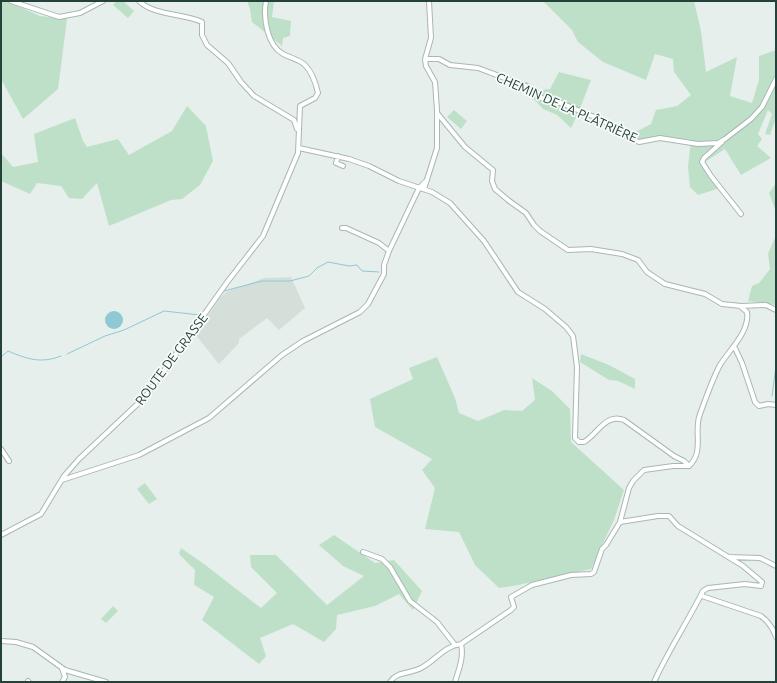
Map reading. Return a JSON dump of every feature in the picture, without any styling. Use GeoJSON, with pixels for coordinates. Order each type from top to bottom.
{"type":"FeatureCollection","features":[{"type":"Feature","properties":{"kind":"street"},"geometry":{"type":"LineString","coordinates":[[11,1],[58,17],[80,13],[103,1]]}},
{"type":"Feature","properties":{"kind":"street"},"geometry":{"type":"LineString","coordinates":[[139,1],[147,7],[194,18],[202,22],[202,35],[207,45],[228,63],[241,82],[254,96],[296,122],[299,134]]}},
{"type":"Feature","properties":{"kind":"street","name":"ROUTE DE GRASSE"},"geometry":{"type":"LineString","coordinates":[[1,535],[41,514],[68,472],[92,446],[146,396],[228,281],[258,243],[271,222],[282,189],[296,160],[299,148],[300,106],[316,97],[317,89],[306,66],[276,48],[266,25],[266,1]]}},
{"type":"Feature","properties":{"kind":"street"},"geometry":{"type":"LineString","coordinates":[[62,480],[139,455],[209,418],[282,355],[303,341],[360,312],[368,304],[384,274],[384,265],[389,251],[421,188],[427,182],[437,148],[435,82],[426,66],[425,59],[431,38],[429,1]]}},
{"type":"Feature","properties":{"kind":"street","name":"CHEMIN DE LA PLÂTRIÈRE"},"geometry":{"type":"LineString","coordinates":[[425,59],[439,59],[450,64],[478,68],[526,86],[541,98],[561,103],[604,121],[631,139],[639,142],[660,138],[682,140],[698,144],[711,144],[725,139],[751,119],[762,107],[776,79]]}},
{"type":"Feature","properties":{"kind":"street"},"geometry":{"type":"LineString","coordinates":[[437,113],[465,147],[493,170],[492,181],[495,188],[526,213],[534,226],[562,247],[570,251],[591,249],[636,258],[647,272],[666,284],[705,294],[722,304],[741,306],[766,305],[776,310]]}},
{"type":"Feature","properties":{"kind":"street"},"geometry":{"type":"LineString","coordinates":[[725,139],[704,158],[702,162],[710,176],[741,214]]}},
{"type":"Feature","properties":{"kind":"street"},"geometry":{"type":"LineString","coordinates":[[299,148],[338,156],[369,166],[399,181],[432,192],[450,203],[497,259],[518,292],[544,309],[566,327],[572,334],[577,367],[574,431],[577,441],[584,442],[608,421],[618,418],[624,420],[689,466]]}},
{"type":"Feature","properties":{"kind":"street"},"geometry":{"type":"LineString","coordinates":[[338,156],[336,163],[343,166]]}},
{"type":"Feature","properties":{"kind":"street"},"geometry":{"type":"LineString","coordinates":[[427,182],[432,192]]}},
{"type":"Feature","properties":{"kind":"street"},"geometry":{"type":"LineString","coordinates":[[342,228],[346,228],[378,243],[389,251]]}},
{"type":"Feature","properties":{"kind":"street"},"geometry":{"type":"LineString","coordinates":[[689,466],[696,456],[699,437],[699,416],[720,365],[734,346],[747,319],[747,312],[741,306]]}},
{"type":"Feature","properties":{"kind":"street"},"geometry":{"type":"LineString","coordinates":[[734,346],[742,363],[755,402],[759,406],[768,404],[776,405]]}},
{"type":"Feature","properties":{"kind":"street"},"geometry":{"type":"LineString","coordinates":[[1,449],[10,461]]}},
{"type":"Feature","properties":{"kind":"street"},"geometry":{"type":"LineString","coordinates":[[390,682],[396,675],[420,669],[455,645],[461,644],[511,610],[514,607],[511,597],[532,585],[549,582],[561,577],[591,574],[594,572],[602,549],[620,522],[629,488],[641,473],[644,470],[689,466]]}},
{"type":"Feature","properties":{"kind":"street"},"geometry":{"type":"LineString","coordinates":[[68,472],[75,477]]}},
{"type":"Feature","properties":{"kind":"street"},"geometry":{"type":"LineString","coordinates":[[620,522],[658,516],[668,516],[678,526],[754,574],[760,579],[762,585],[745,584],[708,588],[703,591],[702,596],[660,667],[654,682]]}},
{"type":"Feature","properties":{"kind":"street"},"geometry":{"type":"LineString","coordinates":[[363,552],[382,559],[390,567],[410,601],[437,622],[455,645]]}},
{"type":"Feature","properties":{"kind":"street"},"geometry":{"type":"LineString","coordinates":[[729,557],[760,558],[776,566]]}},
{"type":"Feature","properties":{"kind":"street"},"geometry":{"type":"LineString","coordinates":[[702,596],[761,616],[770,625],[776,638]]}},
{"type":"Feature","properties":{"kind":"street"},"geometry":{"type":"LineString","coordinates":[[1,641],[16,642],[34,647],[62,668],[106,682]]}},
{"type":"Feature","properties":{"kind":"street"},"geometry":{"type":"LineString","coordinates":[[455,682],[461,662],[461,644]]}},
{"type":"Feature","properties":{"kind":"street"},"geometry":{"type":"LineString","coordinates":[[62,668],[65,677],[62,682]]}},
{"type":"Feature","properties":{"kind":"shaded area"},"geometry":{"type":"Polygon","coordinates":[[[291,277],[305,308],[279,330],[267,318],[239,339],[239,343],[219,364],[195,334],[220,298],[226,292],[264,278],[291,277]]]}},
{"type":"Feature","properties":{"kind":"green space"},"geometry":{"type":"Polygon","coordinates":[[[1,1],[6,1],[40,16],[67,19],[58,89],[23,119],[1,79],[1,1]]]}},
{"type":"Feature","properties":{"kind":"green space"},"geometry":{"type":"Polygon","coordinates":[[[116,1],[123,1],[134,11],[128,18],[113,5],[116,1]]]}},
{"type":"Feature","properties":{"kind":"green space"},"geometry":{"type":"Polygon","coordinates":[[[247,1],[274,1],[272,17],[291,21],[290,36],[283,38],[282,46],[252,22],[247,1]]]}},
{"type":"Feature","properties":{"kind":"green space"},"geometry":{"type":"Polygon","coordinates":[[[543,1],[694,1],[701,31],[706,72],[737,57],[730,96],[752,103],[759,80],[759,56],[776,50],[776,118],[770,135],[765,134],[772,114],[768,110],[758,134],[762,139],[757,146],[771,158],[741,175],[725,149],[705,162],[720,188],[698,195],[690,187],[688,167],[691,140],[664,136],[636,140],[628,136],[651,124],[656,110],[677,106],[691,95],[674,72],[673,59],[655,54],[646,80],[603,62],[578,42],[572,30],[543,1]]]}},
{"type":"Feature","properties":{"kind":"green space"},"geometry":{"type":"Polygon","coordinates":[[[559,72],[591,80],[571,128],[557,115],[543,109],[526,91],[519,93],[517,80],[527,82],[539,90],[550,89],[559,72]]]}},
{"type":"Feature","properties":{"kind":"green space"},"geometry":{"type":"Polygon","coordinates":[[[187,106],[206,126],[213,161],[200,185],[182,199],[171,200],[109,226],[97,183],[82,199],[69,198],[61,186],[37,183],[30,194],[1,181],[1,153],[13,167],[38,162],[34,134],[75,118],[83,141],[87,147],[118,139],[129,155],[172,131],[187,106]]]}},
{"type":"Feature","properties":{"kind":"green space"},"geometry":{"type":"Polygon","coordinates":[[[454,110],[467,121],[461,129],[447,117],[454,110]]]}},
{"type":"Feature","properties":{"kind":"green space"},"geometry":{"type":"Polygon","coordinates":[[[776,183],[776,212],[769,193],[776,183]]]}},
{"type":"Feature","properties":{"kind":"green space"},"geometry":{"type":"Polygon","coordinates":[[[776,235],[776,305],[748,301],[752,286],[759,283],[770,269],[768,254],[776,235]]]}},
{"type":"Feature","properties":{"kind":"green space"},"geometry":{"type":"Polygon","coordinates":[[[581,354],[609,365],[635,379],[635,389],[618,381],[609,380],[580,362],[581,354]]]}},
{"type":"Feature","properties":{"kind":"green space"},"geometry":{"type":"Polygon","coordinates":[[[437,357],[455,398],[459,413],[478,421],[504,410],[522,411],[535,400],[532,378],[552,391],[570,409],[571,442],[624,490],[614,520],[591,569],[499,588],[475,565],[459,532],[425,529],[435,488],[422,470],[432,459],[375,427],[370,399],[413,379],[409,368],[437,357]]]}},
{"type":"Feature","properties":{"kind":"green space"},"geometry":{"type":"Polygon","coordinates":[[[145,483],[157,499],[149,504],[137,489],[145,483]]]}},
{"type":"Feature","properties":{"kind":"green space"},"geometry":{"type":"Polygon","coordinates":[[[334,535],[375,563],[394,560],[422,591],[413,610],[399,594],[375,606],[337,615],[336,629],[324,642],[293,624],[260,638],[266,656],[259,664],[202,620],[214,597],[194,585],[195,570],[179,554],[181,548],[261,608],[277,593],[251,567],[250,555],[276,555],[327,605],[364,576],[343,566],[319,545],[334,535]]]}},
{"type":"Feature","properties":{"kind":"green space"},"geometry":{"type":"Polygon","coordinates":[[[113,606],[118,611],[106,623],[101,619],[113,606]]]}},
{"type":"Feature","properties":{"kind":"water"},"geometry":{"type":"Polygon","coordinates":[[[110,311],[118,311],[123,316],[121,327],[118,329],[110,329],[105,324],[105,316],[110,311]]]}},
{"type":"Feature","properties":{"kind":"waterway"},"geometry":{"type":"LineString","coordinates":[[224,291],[262,281],[290,281],[309,276],[317,268],[328,262],[349,266],[357,265],[362,271],[379,272]]}},
{"type":"Feature","properties":{"kind":"waterway"},"geometry":{"type":"LineString","coordinates":[[67,354],[164,311],[200,315]]}},
{"type":"Feature","properties":{"kind":"waterway"},"geometry":{"type":"LineString","coordinates":[[1,357],[8,351],[34,360],[47,360],[61,356]]}},
{"type":"Feature","properties":{"kind":"waterway"},"geometry":{"type":"LineString","coordinates":[[772,396],[776,366]]}}]}
